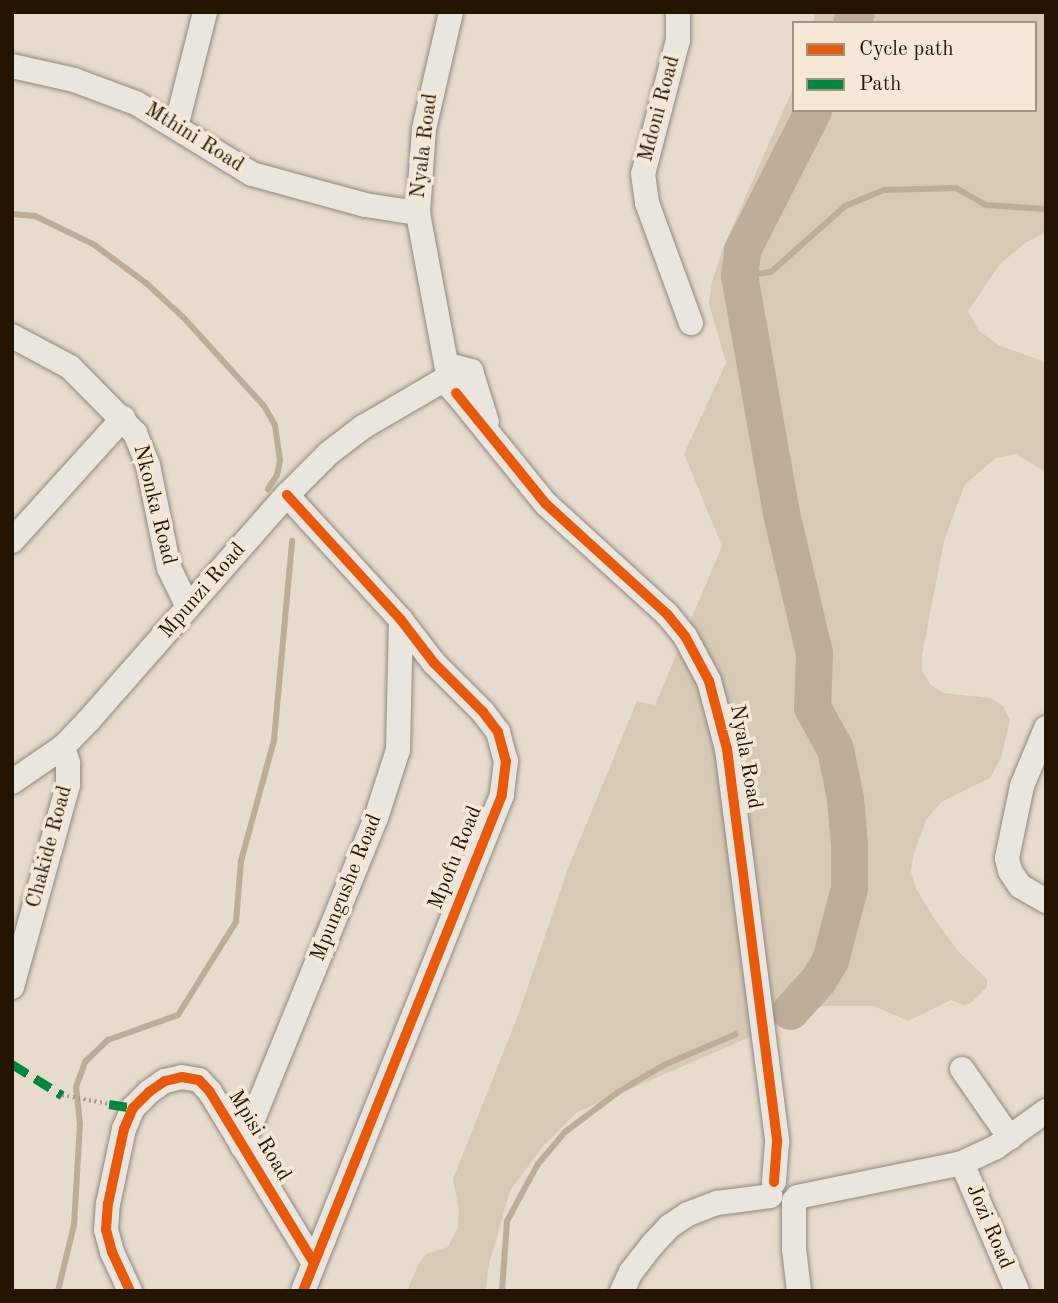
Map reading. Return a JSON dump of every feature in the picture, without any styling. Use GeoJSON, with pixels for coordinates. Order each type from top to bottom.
{"type":"FeatureCollection","features":[{"type":"Feature","properties":{"kind":"street"},"geometry":{"type":"LineString","coordinates":[[176,127],[205,12]]}},
{"type":"Feature","properties":{"kind":"street","name":"Nyala Road"},"geometry":{"type":"LineString","coordinates":[[451,12],[424,130],[418,213],[439,322],[457,381],[492,436],[546,504],[667,614],[685,636],[709,681],[727,749],[777,1142],[799,1291]]}},
{"type":"Feature","properties":{"kind":"street","name":"Mdoni Road"},"geometry":{"type":"LineString","coordinates":[[678,12],[678,40],[643,174],[647,203],[691,323]]}},
{"type":"Feature","properties":{"kind":"street","name":"Mthini Road"},"geometry":{"type":"LineString","coordinates":[[12,66],[105,90],[136,103],[200,145],[252,174],[365,205],[418,213]]}},
{"type":"Feature","properties":{"kind":"street","name":"Nkonka Road"},"geometry":{"type":"LineString","coordinates":[[12,336],[70,367],[123,418],[142,445],[169,568],[188,607]]}},
{"type":"Feature","properties":{"kind":"street","name":"Mpunzi Road"},"geometry":{"type":"LineString","coordinates":[[12,782],[64,747],[286,495],[345,439],[399,408],[457,381]]}},
{"type":"Feature","properties":{"kind":"street"},"geometry":{"type":"LineString","coordinates":[[12,541],[123,418]]}},
{"type":"Feature","properties":{"kind":"street","name":"Mpofu Road"},"geometry":{"type":"LineString","coordinates":[[286,495],[401,620],[434,663],[499,732],[504,747],[506,778],[303,1291]]}},
{"type":"Feature","properties":{"kind":"street","name":"Mpungushe Road"},"geometry":{"type":"LineString","coordinates":[[243,1146],[376,818],[398,750],[401,620]]}},
{"type":"Feature","properties":{"kind":"street"},"geometry":{"type":"LineString","coordinates":[[1046,728],[1022,786],[1007,858],[1010,871],[1020,886],[1046,901]]}},
{"type":"Feature","properties":{"kind":"street","name":"Chakide Road"},"geometry":{"type":"LineString","coordinates":[[12,987],[64,805],[69,773],[64,747]]}},
{"type":"Feature","properties":{"kind":"street"},"geometry":{"type":"LineString","coordinates":[[962,1069],[1010,1138]]}},
{"type":"Feature","properties":{"kind":"street","name":"Mpisi Road"},"geometry":{"type":"LineString","coordinates":[[130,1291],[112,1252],[106,1230],[108,1204],[121,1142],[132,1108],[165,1082],[182,1077],[199,1080],[210,1092],[314,1263]]}},
{"type":"Feature","properties":{"kind":"street"},"geometry":{"type":"LineString","coordinates":[[622,1291],[646,1252],[670,1226],[688,1214],[717,1203],[888,1180],[962,1163],[1010,1138],[1046,1111]]}},
{"type":"Feature","properties":{"kind":"street","name":"Jozi Road"},"geometry":{"type":"LineString","coordinates":[[962,1163],[1017,1291]]}},
{"type":"Feature","properties":{"kind":"path"},"geometry":{"type":"LineString","coordinates":[[62,1095],[109,1104]]}},
{"type":"Feature","properties":{"kind":"shaded area"},"geometry":{"type":"Polygon","coordinates":[[[815,12],[1046,12],[1046,232],[1025,243],[999,265],[968,311],[979,331],[1000,346],[1046,362],[1046,472],[1015,454],[996,458],[965,484],[944,541],[922,655],[922,671],[930,684],[943,693],[990,698],[1003,706],[1010,720],[1001,758],[990,778],[941,802],[926,820],[913,856],[911,872],[916,888],[933,917],[958,951],[987,979],[987,987],[971,1003],[964,1005],[951,1000],[908,1021],[874,1006],[822,1006],[577,1112],[542,1147],[510,1191],[488,1268],[486,1291],[407,1291],[419,1263],[426,1254],[448,1247],[458,1227],[459,1211],[453,1179],[520,1010],[567,871],[637,701],[655,705],[722,546],[684,454],[726,363],[709,303],[712,282],[723,248],[792,91],[792,112],[1037,112],[1037,21],[813,21],[815,12]]]}},
{"type":"Feature","properties":{"kind":"waterway"},"geometry":{"type":"LineString","coordinates":[[852,21],[856,12]]}},
{"type":"Feature","properties":{"kind":"waterway"},"geometry":{"type":"LineString","coordinates":[[790,1011],[818,980],[830,960],[849,888],[849,844],[845,798],[835,749],[812,707],[814,653],[781,513],[739,276],[742,250],[812,112]]}},
{"type":"Feature","properties":{"kind":"waterway"},"geometry":{"type":"LineString","coordinates":[[739,276],[771,272],[845,206],[884,190],[956,188],[986,205],[1046,209]]}},
{"type":"Feature","properties":{"kind":"waterway"},"geometry":{"type":"LineString","coordinates":[[12,214],[35,216],[93,244],[146,283],[183,317],[264,406],[275,425],[280,461],[277,475],[268,489]]}},
{"type":"Feature","properties":{"kind":"waterway"},"geometry":{"type":"LineString","coordinates":[[58,1291],[74,1225],[80,1124],[76,1087],[85,1062],[108,1040],[178,1015],[236,922],[241,861],[274,740],[292,541]]}},
{"type":"Feature","properties":{"kind":"waterway"},"geometry":{"type":"LineString","coordinates":[[502,1291],[507,1221],[538,1164],[565,1132],[618,1092],[664,1065],[736,1034]]}},
{"type":"Feature","properties":{"kind":"marked path"},"geometry":{"type":"LineString","coordinates":[[12,1064],[62,1095]]}},
{"type":"Feature","properties":{"kind":"marked path"},"geometry":{"type":"LineString","coordinates":[[109,1104],[133,1108]]}},
{"type":"Feature","properties":{"kind":"cycle path"},"geometry":{"type":"LineString","coordinates":[[456,393],[546,504],[667,614],[685,636],[709,681],[727,749],[777,1142],[774,1182]]}},
{"type":"Feature","properties":{"kind":"cycle path"},"geometry":{"type":"LineString","coordinates":[[287,495],[401,620],[434,663],[483,712],[498,732],[506,761],[502,795],[303,1291]]}},
{"type":"Feature","properties":{"kind":"cycle path"},"geometry":{"type":"LineString","coordinates":[[130,1291],[112,1252],[106,1230],[108,1204],[124,1129],[133,1108],[149,1092],[165,1081],[182,1077],[199,1080],[210,1092],[314,1263]]}}]}
